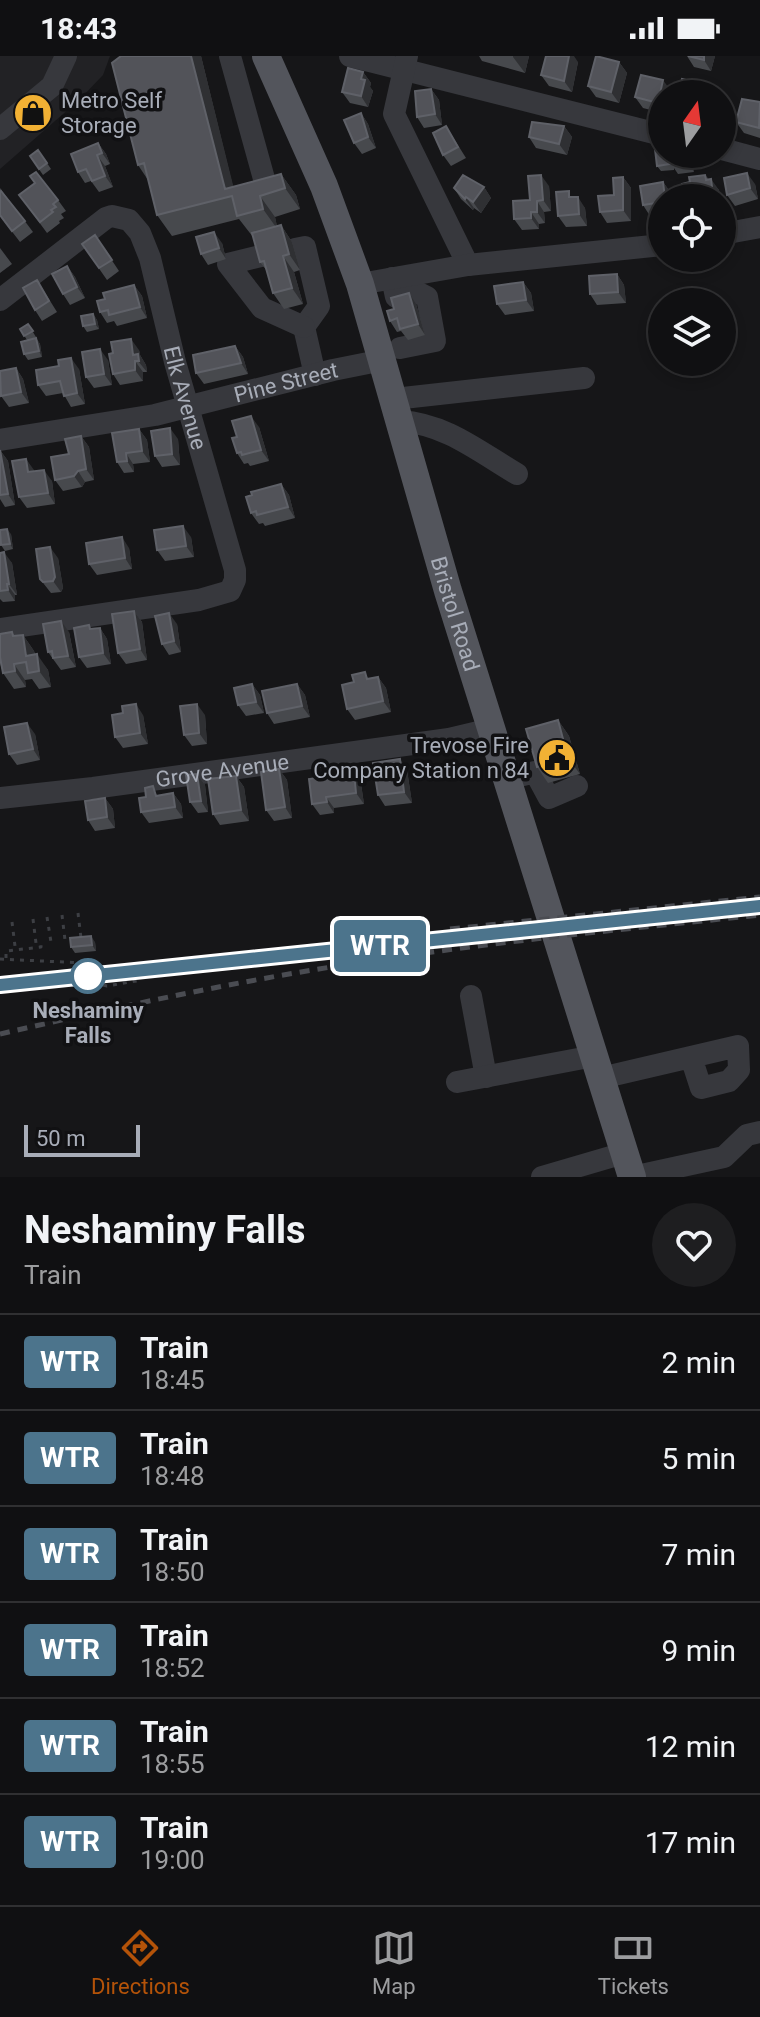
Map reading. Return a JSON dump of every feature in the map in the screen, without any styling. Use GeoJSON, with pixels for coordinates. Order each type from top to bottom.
{"type":"FeatureCollection","features":[{"type":"Feature","properties":{"kind":"main road","name":"Bristol Road"},"geometry":{"type":"LineString","coordinates":[[266,56],[324,186],[360,284],[392,354],[397,410],[491,729],[629,1169]]}},
{"type":"Feature","properties":{"kind":"street"},"geometry":{"type":"LineString","coordinates":[[0,129],[52,86],[66,56]]}},
{"type":"Feature","properties":{"kind":"street"},"geometry":{"type":"LineString","coordinates":[[230,56],[266,186]]}},
{"type":"Feature","properties":{"kind":"street"},"geometry":{"type":"LineString","coordinates":[[350,56],[405,64],[648,131]]}},
{"type":"Feature","properties":{"kind":"street"},"geometry":{"type":"LineString","coordinates":[[405,64],[394,114],[468,265]]}},
{"type":"Feature","properties":{"kind":"street"},"geometry":{"type":"LineString","coordinates":[[736,153],[760,159]]}},
{"type":"Feature","properties":{"kind":"street","name":"Elk Avenue"},"geometry":{"type":"LineString","coordinates":[[0,300],[106,218],[121,217],[137,227],[150,258],[235,570],[233,587],[219,595],[0,629]]}},
{"type":"Feature","properties":{"kind":"street"},"geometry":{"type":"LineString","coordinates":[[736,231],[760,227]]}},
{"type":"Feature","properties":{"kind":"street"},"geometry":{"type":"LineString","coordinates":[[360,284],[468,265],[648,246]]}},
{"type":"Feature","properties":{"kind":"street"},"geometry":{"type":"LineString","coordinates":[[295,249],[305,247],[297,286]]}},
{"type":"Feature","properties":{"kind":"street"},"geometry":{"type":"LineString","coordinates":[[265,255],[228,264],[262,308],[304,327]]}},
{"type":"Feature","properties":{"kind":"street","name":"Pine Street"},"geometry":{"type":"LineString","coordinates":[[0,440],[189,408],[435,341],[427,297],[419,293],[396,297],[392,278]]}},
{"type":"Feature","properties":{"kind":"street"},"geometry":{"type":"LineString","coordinates":[[253,297],[297,286]]}},
{"type":"Feature","properties":{"kind":"street"},"geometry":{"type":"LineString","coordinates":[[297,286],[319,306],[304,327],[315,375]]}},
{"type":"Feature","properties":{"kind":"street"},"geometry":{"type":"LineString","coordinates":[[397,410],[584,378]]}},
{"type":"Feature","properties":{"kind":"street"},"geometry":{"type":"LineString","coordinates":[[397,410],[440,428],[517,474]]}},
{"type":"Feature","properties":{"kind":"street","name":"Grove Avenue"},"geometry":{"type":"LineString","coordinates":[[0,798],[449,739],[491,729]]}},
{"type":"Feature","properties":{"kind":"street"},"geometry":{"type":"LineString","coordinates":[[507,779],[535,772],[549,798],[577,786]]}},
{"type":"Feature","properties":{"kind":"street"},"geometry":{"type":"LineString","coordinates":[[471,996],[486,1077]]}},
{"type":"Feature","properties":{"kind":"street"},"geometry":{"type":"LineString","coordinates":[[457,1082],[691,1057]]}},
{"type":"Feature","properties":{"kind":"street"},"geometry":{"type":"LineString","coordinates":[[542,1177],[629,1169],[686,1171],[724,1157],[747,1135],[760,1132]]}},
{"type":"Feature","properties":{"kind":"path"},"geometry":{"type":"LineString","coordinates":[[78,913],[81,938]]}},
{"type":"Feature","properties":{"kind":"path"},"geometry":{"type":"LineString","coordinates":[[62,915],[65,940]]}},
{"type":"Feature","properties":{"kind":"path"},"geometry":{"type":"LineString","coordinates":[[47,917],[51,942]]}},
{"type":"Feature","properties":{"kind":"path"},"geometry":{"type":"LineString","coordinates":[[6,958],[6,951],[41,947],[33,919]]}},
{"type":"Feature","properties":{"kind":"path"},"geometry":{"type":"LineString","coordinates":[[12,922],[15,946]]}},
{"type":"Feature","properties":{"kind":"path"},"geometry":{"type":"LineString","coordinates":[[0,959],[84,963],[85,980],[107,986],[142,980]]}},
{"type":"Feature","properties":{"kind":"shaded area","name":"Metro Self Storage"},"geometry":{"type":"Polygon","coordinates":[[[0,56],[110,56],[103,75],[79,100],[0,169],[0,56]]]}},
{"type":"Feature","properties":{"kind":"building"},"geometry":{"type":"Polygon","coordinates":[[[121,56],[191,56],[225,189],[281,174],[285,188],[260,196],[263,209],[237,216],[232,196],[157,215],[144,163],[138,165],[112,63],[121,56]]]}},
{"type":"Feature","properties":{"kind":"building"},"geometry":{"type":"Polygon","coordinates":[[[546,56],[569,56],[564,81],[541,75],[546,56]]]}},
{"type":"Feature","properties":{"kind":"building"},"geometry":{"type":"Polygon","coordinates":[[[596,56],[619,62],[611,92],[588,86],[596,56]]]}},
{"type":"Feature","properties":{"kind":"building"},"geometry":{"type":"Polygon","coordinates":[[[348,68],[363,72],[361,79],[365,80],[361,96],[342,92],[348,68]]]}},
{"type":"Feature","properties":{"kind":"building"},"geometry":{"type":"Polygon","coordinates":[[[641,75],[663,80],[648,80],[648,100],[635,97],[641,75]]]}},
{"type":"Feature","properties":{"kind":"building"},"geometry":{"type":"Polygon","coordinates":[[[431,89],[435,114],[417,117],[415,91],[431,89]]]}},
{"type":"Feature","properties":{"kind":"building"},"geometry":{"type":"Polygon","coordinates":[[[742,99],[760,102],[759,128],[736,122],[742,99]]]}},
{"type":"Feature","properties":{"kind":"building"},"geometry":{"type":"Polygon","coordinates":[[[361,113],[368,137],[354,143],[344,120],[361,113]]]}},
{"type":"Feature","properties":{"kind":"building"},"geometry":{"type":"Polygon","coordinates":[[[532,122],[564,126],[559,144],[529,137],[532,122]]]}},
{"type":"Feature","properties":{"kind":"building"},"geometry":{"type":"Polygon","coordinates":[[[446,126],[458,147],[443,155],[433,133],[446,126]]]}},
{"type":"Feature","properties":{"kind":"building"},"geometry":{"type":"Polygon","coordinates":[[[98,143],[102,153],[97,155],[105,176],[92,181],[86,169],[78,172],[71,154],[98,143]]]}},
{"type":"Feature","properties":{"kind":"building"},"geometry":{"type":"Polygon","coordinates":[[[38,150],[47,163],[39,169],[30,156],[38,150]]]}},
{"type":"Feature","properties":{"kind":"building"},"geometry":{"type":"Polygon","coordinates":[[[36,172],[58,200],[53,204],[56,207],[51,210],[53,212],[40,222],[19,195],[35,183],[30,176],[36,172]]]}},
{"type":"Feature","properties":{"kind":"building"},"geometry":{"type":"Polygon","coordinates":[[[747,173],[750,188],[736,192],[736,184],[725,184],[724,178],[747,173]]]}},
{"type":"Feature","properties":{"kind":"building"},"geometry":{"type":"Polygon","coordinates":[[[463,175],[484,187],[473,202],[454,188],[463,175]]]}},
{"type":"Feature","properties":{"kind":"building"},"geometry":{"type":"Polygon","coordinates":[[[541,175],[543,200],[537,201],[537,212],[531,212],[531,218],[514,219],[513,201],[530,200],[528,176],[541,175]]]}},
{"type":"Feature","properties":{"kind":"building"},"geometry":{"type":"Polygon","coordinates":[[[705,175],[706,180],[711,179],[712,184],[682,184],[690,182],[689,177],[705,175]]]}},
{"type":"Feature","properties":{"kind":"building"},"geometry":{"type":"Polygon","coordinates":[[[623,177],[623,210],[600,212],[598,196],[614,195],[613,178],[623,177]]]}},
{"type":"Feature","properties":{"kind":"building"},"geometry":{"type":"Polygon","coordinates":[[[648,185],[648,204],[643,205],[640,186],[648,185]]]}},
{"type":"Feature","properties":{"kind":"building"},"geometry":{"type":"Polygon","coordinates":[[[1,191],[25,221],[12,231],[0,215],[1,191]]]}},
{"type":"Feature","properties":{"kind":"building"},"geometry":{"type":"Polygon","coordinates":[[[569,191],[569,197],[578,197],[579,214],[558,216],[556,192],[569,191]]]}},
{"type":"Feature","properties":{"kind":"building"},"geometry":{"type":"Polygon","coordinates":[[[281,225],[289,254],[283,256],[292,288],[273,293],[252,233],[281,225]]]}},
{"type":"Feature","properties":{"kind":"building"},"geometry":{"type":"Polygon","coordinates":[[[214,232],[219,248],[201,254],[196,237],[214,232]]]}},
{"type":"Feature","properties":{"kind":"building"},"geometry":{"type":"Polygon","coordinates":[[[95,235],[112,260],[99,268],[82,244],[95,235]]]}},
{"type":"Feature","properties":{"kind":"building"},"geometry":{"type":"Polygon","coordinates":[[[67,266],[77,287],[63,294],[52,274],[67,266]]]}},
{"type":"Feature","properties":{"kind":"building"},"geometry":{"type":"Polygon","coordinates":[[[617,274],[618,292],[590,294],[589,276],[617,274]]]}},
{"type":"Feature","properties":{"kind":"building"},"geometry":{"type":"Polygon","coordinates":[[[37,280],[49,301],[35,310],[23,288],[37,280]]]}},
{"type":"Feature","properties":{"kind":"building"},"geometry":{"type":"Polygon","coordinates":[[[523,282],[526,300],[497,304],[494,286],[523,282]]]}},
{"type":"Feature","properties":{"kind":"building"},"geometry":{"type":"Polygon","coordinates":[[[134,285],[140,307],[109,315],[108,310],[100,312],[97,301],[105,299],[103,293],[134,285]]]}},
{"type":"Feature","properties":{"kind":"building"},"geometry":{"type":"Polygon","coordinates":[[[409,293],[418,324],[400,329],[397,318],[390,321],[387,311],[394,309],[391,298],[409,293]]]}},
{"type":"Feature","properties":{"kind":"building"},"geometry":{"type":"Polygon","coordinates":[[[93,314],[95,324],[83,326],[81,316],[93,314]]]}},
{"type":"Feature","properties":{"kind":"building"},"geometry":{"type":"Polygon","coordinates":[[[28,324],[33,331],[24,336],[20,329],[28,324]]]}},
{"type":"Feature","properties":{"kind":"building"},"geometry":{"type":"Polygon","coordinates":[[[36,338],[39,351],[24,354],[21,342],[36,338]]]}},
{"type":"Feature","properties":{"kind":"building"},"geometry":{"type":"Polygon","coordinates":[[[131,339],[133,355],[138,354],[139,361],[135,361],[135,370],[113,374],[109,354],[113,353],[111,342],[131,339]]]}},
{"type":"Feature","properties":{"kind":"building"},"geometry":{"type":"Polygon","coordinates":[[[235,346],[241,363],[196,373],[193,355],[235,346]]]}},
{"type":"Feature","properties":{"kind":"building"},"geometry":{"type":"Polygon","coordinates":[[[100,349],[104,374],[86,377],[82,352],[100,349]]]}},
{"type":"Feature","properties":{"kind":"building"},"geometry":{"type":"Polygon","coordinates":[[[71,358],[77,393],[64,396],[60,381],[38,385],[36,370],[59,366],[58,360],[71,358]]]}},
{"type":"Feature","properties":{"kind":"building"},"geometry":{"type":"Polygon","coordinates":[[[16,368],[21,392],[1,396],[0,371],[16,368]]]}},
{"type":"Feature","properties":{"kind":"building"},"geometry":{"type":"Polygon","coordinates":[[[251,416],[261,450],[242,455],[241,452],[237,453],[232,438],[237,437],[232,421],[251,416]]]}},
{"type":"Feature","properties":{"kind":"building"},"geometry":{"type":"Polygon","coordinates":[[[170,428],[172,454],[155,456],[151,431],[170,428]]]}},
{"type":"Feature","properties":{"kind":"building"},"geometry":{"type":"Polygon","coordinates":[[[139,429],[142,451],[126,453],[127,461],[117,462],[112,433],[139,429]]]}},
{"type":"Feature","properties":{"kind":"building"},"geometry":{"type":"Polygon","coordinates":[[[81,436],[86,469],[74,476],[55,480],[51,457],[69,454],[65,439],[81,436]]]}},
{"type":"Feature","properties":{"kind":"building"},"geometry":{"type":"Polygon","coordinates":[[[0,450],[8,494],[0,495],[0,450]]]}},
{"type":"Feature","properties":{"kind":"building"},"geometry":{"type":"Polygon","coordinates":[[[26,459],[28,472],[44,470],[48,493],[19,497],[12,461],[26,459]]]}},
{"type":"Feature","properties":{"kind":"building"},"geometry":{"type":"Polygon","coordinates":[[[281,484],[288,507],[257,515],[256,511],[251,513],[246,497],[252,495],[251,492],[281,484]]]}},
{"type":"Feature","properties":{"kind":"building"},"geometry":{"type":"Polygon","coordinates":[[[183,526],[186,546],[157,550],[154,530],[183,526]]]}},
{"type":"Feature","properties":{"kind":"building"},"geometry":{"type":"Polygon","coordinates":[[[7,529],[10,544],[1,545],[0,530],[7,529]]]}},
{"type":"Feature","properties":{"kind":"building"},"geometry":{"type":"Polygon","coordinates":[[[122,537],[125,558],[89,564],[86,543],[122,537]]]}},
{"type":"Feature","properties":{"kind":"building"},"geometry":{"type":"Polygon","coordinates":[[[50,547],[55,577],[53,581],[43,582],[36,549],[50,547]]]}},
{"type":"Feature","properties":{"kind":"building"},"geometry":{"type":"Polygon","coordinates":[[[4,552],[9,584],[8,590],[0,591],[0,553],[4,552]]]}},
{"type":"Feature","properties":{"kind":"building"},"geometry":{"type":"Polygon","coordinates":[[[134,611],[140,649],[118,653],[112,614],[134,611]]]}},
{"type":"Feature","properties":{"kind":"building"},"geometry":{"type":"Polygon","coordinates":[[[169,613],[174,641],[162,644],[155,616],[169,613]]]}},
{"type":"Feature","properties":{"kind":"building"},"geometry":{"type":"Polygon","coordinates":[[[61,621],[68,656],[53,658],[52,651],[48,652],[43,624],[61,621]]]}},
{"type":"Feature","properties":{"kind":"building"},"geometry":{"type":"Polygon","coordinates":[[[89,625],[90,629],[100,628],[103,653],[79,657],[74,628],[89,625]]]}},
{"type":"Feature","properties":{"kind":"building"},"geometry":{"type":"Polygon","coordinates":[[[12,632],[13,636],[23,635],[26,656],[37,654],[39,671],[28,673],[26,662],[14,664],[15,671],[3,673],[0,634],[12,632]]]}},
{"type":"Feature","properties":{"kind":"building"},"geometry":{"type":"Polygon","coordinates":[[[365,672],[367,679],[378,677],[383,701],[347,709],[342,685],[354,682],[352,675],[365,672]]]}},
{"type":"Feature","properties":{"kind":"building"},"geometry":{"type":"Polygon","coordinates":[[[252,684],[256,702],[238,705],[234,688],[252,684]]]}},
{"type":"Feature","properties":{"kind":"building"},"geometry":{"type":"Polygon","coordinates":[[[297,684],[302,706],[267,713],[262,691],[297,684]]]}},
{"type":"Feature","properties":{"kind":"building"},"geometry":{"type":"Polygon","coordinates":[[[136,704],[140,733],[115,737],[112,715],[123,713],[122,706],[136,704]]]}},
{"type":"Feature","properties":{"kind":"building"},"geometry":{"type":"Polygon","coordinates":[[[197,704],[199,733],[184,735],[180,706],[197,704]]]}},
{"type":"Feature","properties":{"kind":"building"},"geometry":{"type":"Polygon","coordinates":[[[558,720],[568,758],[537,767],[526,729],[558,720]]]}},
{"type":"Feature","properties":{"kind":"building"},"geometry":{"type":"Polygon","coordinates":[[[27,723],[33,749],[9,754],[4,727],[27,723]]]}},
{"type":"Feature","properties":{"kind":"building"},"geometry":{"type":"Polygon","coordinates":[[[400,759],[404,792],[378,795],[373,763],[400,759]]]}},
{"type":"Feature","properties":{"kind":"building"},"geometry":{"type":"Polygon","coordinates":[[[279,769],[285,807],[266,810],[261,772],[279,769]]]}},
{"type":"Feature","properties":{"kind":"building"},"geometry":{"type":"Polygon","coordinates":[[[332,773],[354,773],[356,793],[326,797],[327,802],[312,804],[309,779],[332,776],[332,773]]]}},
{"type":"Feature","properties":{"kind":"building"},"geometry":{"type":"Polygon","coordinates":[[[197,774],[201,801],[190,802],[186,775],[197,774]]]}},
{"type":"Feature","properties":{"kind":"building"},"geometry":{"type":"Polygon","coordinates":[[[236,776],[241,810],[213,814],[208,779],[236,776]]]}},
{"type":"Feature","properties":{"kind":"building"},"geometry":{"type":"Polygon","coordinates":[[[153,786],[156,796],[173,793],[175,807],[141,812],[139,798],[146,797],[145,788],[153,786]]]}},
{"type":"Feature","properties":{"kind":"building"},"geometry":{"type":"Polygon","coordinates":[[[105,798],[107,817],[88,820],[85,801],[105,798]]]}},
{"type":"Feature","properties":{"kind":"building"},"geometry":{"type":"Polygon","coordinates":[[[91,936],[92,945],[71,947],[70,938],[91,936]]]}},
{"type":"Feature","properties":{"kind":"railway"},"geometry":{"type":"LineString","coordinates":[[450,929],[760,897]]}},
{"type":"Feature","properties":{"kind":"railway"},"geometry":{"type":"LineString","coordinates":[[0,1034],[178,995],[407,955],[760,915]]}},
{"type":"Feature","properties":{"kind":"railway"},"geometry":{"type":"LineString","coordinates":[[0,985],[465,936]]}},
{"type":"Feature","properties":{"kind":"train","name":"WTR"},"geometry":{"type":"LineString","coordinates":[[0,985],[760,906]]}},
{"type":"Feature","properties":{"kind":"place","name":"Metro Self Storage"},"geometry":{"type":"Point","coordinates":[33,113]}},
{"type":"Feature","properties":{"kind":"place","name":"Trevose Fire Company Station n 84"},"geometry":{"type":"Point","coordinates":[557,758]}},
{"type":"Feature","properties":{"kind":"place","name":"Neshaminy Falls"},"geometry":{"type":"Point","coordinates":[88,976]}}]}
